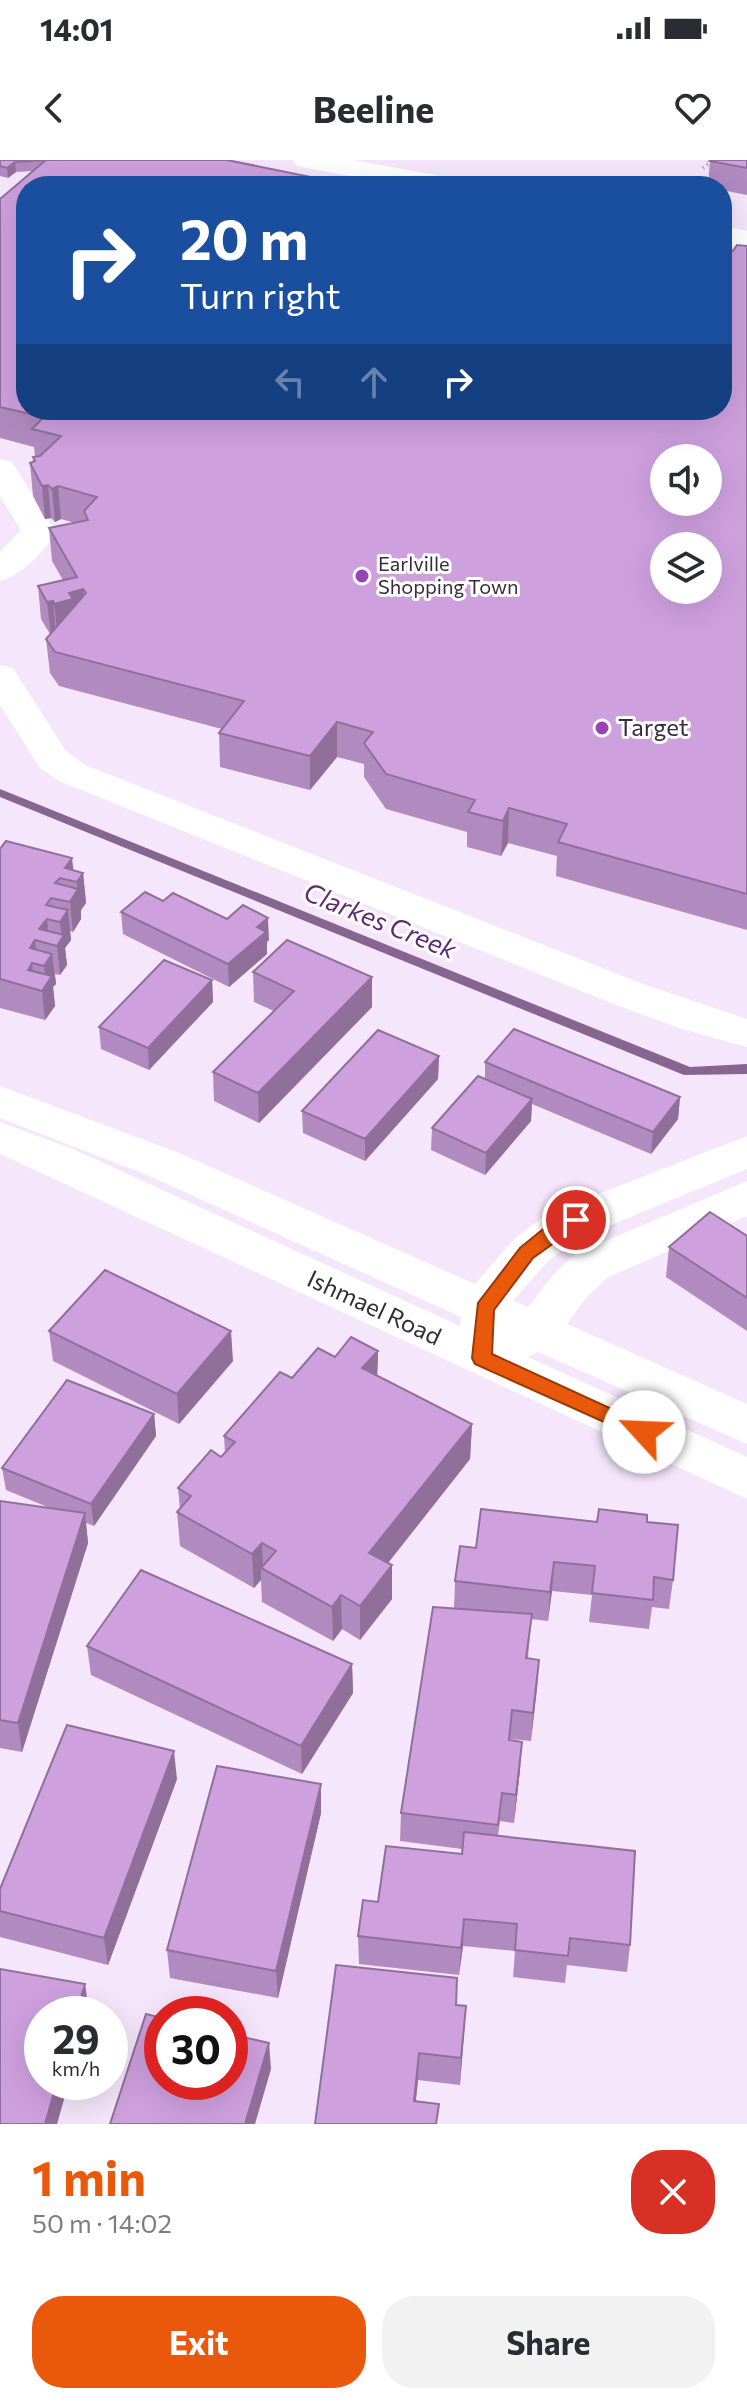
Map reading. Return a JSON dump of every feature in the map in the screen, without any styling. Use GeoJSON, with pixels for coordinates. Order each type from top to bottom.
{"type":"FeatureCollection","features":[{"type":"Feature","properties":{"kind":"street"},"geometry":{"type":"LineString","coordinates":[[307,160],[396,176]]}},
{"type":"Feature","properties":{"kind":"street"},"geometry":{"type":"LineString","coordinates":[[0,469],[38,530],[36,537],[0,571]]}},
{"type":"Feature","properties":{"kind":"street"},"geometry":{"type":"LineString","coordinates":[[0,676],[52,759],[66,770],[644,999],[747,1033]]}},
{"type":"Feature","properties":{"kind":"street","name":"Ishmael Road"},"geometry":{"type":"LineString","coordinates":[[0,1101],[163,1164],[747,1425]]}},
{"type":"Feature","properties":{"kind":"street","name":"Ishmael Road"},"geometry":{"type":"LineString","coordinates":[[0,1137],[57,1160],[747,1479]]}},
{"type":"Feature","properties":{"kind":"street"},"geometry":{"type":"LineString","coordinates":[[747,1152],[555,1230],[526,1253],[485,1308],[482,1358],[535,1332],[570,1286],[591,1266],[747,1197]]}},
{"type":"Feature","properties":{"kind":"path"},"geometry":{"type":"LineString","coordinates":[[703,168],[714,160]]}},
{"type":"Feature","properties":{"kind":"building"},"geometry":{"type":"Polygon","coordinates":[[[0,160],[46,160],[15,162],[7,168],[0,166],[0,160]]]}},
{"type":"Feature","properties":{"kind":"building","name":"Earlville Shopping Town"},"geometry":{"type":"Polygon","coordinates":[[[46,160],[227,160],[306,176],[27,176],[46,160]]]}},
{"type":"Feature","properties":{"kind":"building"},"geometry":{"type":"Polygon","coordinates":[[[747,160],[747,168],[710,161],[747,160]]]}},
{"type":"Feature","properties":{"kind":"building","name":"Earlville Shopping Town"},"geometry":{"type":"Polygon","coordinates":[[[16,185],[16,411],[0,407],[0,199],[16,185]]]}},
{"type":"Feature","properties":{"kind":"building","name":"Earlville Shopping Town"},"geometry":{"type":"Polygon","coordinates":[[[737,245],[747,246],[747,894],[558,842],[567,824],[509,808],[503,821],[468,812],[475,800],[386,774],[364,743],[373,732],[337,722],[310,756],[219,733],[244,701],[55,652],[46,639],[86,593],[83,589],[69,593],[73,599],[54,604],[53,601],[47,602],[38,586],[77,577],[49,528],[88,520],[84,511],[97,497],[58,486],[52,489],[48,485],[42,486],[30,463],[35,461],[33,457],[40,456],[61,436],[32,429],[41,420],[732,420],[732,251],[737,245]]]}},
{"type":"Feature","properties":{"kind":"building"},"geometry":{"type":"Polygon","coordinates":[[[6,841],[72,858],[65,868],[83,873],[77,882],[60,878],[55,883],[78,889],[70,902],[51,898],[46,905],[68,910],[60,922],[47,919],[39,929],[64,935],[57,946],[35,940],[30,948],[52,954],[44,966],[32,963],[28,970],[52,976],[42,991],[0,979],[0,849],[6,841]]]}},
{"type":"Feature","properties":{"kind":"building"},"geometry":{"type":"Polygon","coordinates":[[[145,892],[163,901],[173,893],[227,919],[243,905],[268,918],[257,927],[266,932],[228,964],[121,912],[145,892]]]}},
{"type":"Feature","properties":{"kind":"building"},"geometry":{"type":"Polygon","coordinates":[[[287,940],[372,977],[258,1093],[213,1072],[294,991],[253,972],[287,940]]]}},
{"type":"Feature","properties":{"kind":"building"},"geometry":{"type":"Polygon","coordinates":[[[164,960],[212,980],[148,1048],[99,1027],[164,960]]]}},
{"type":"Feature","properties":{"kind":"building"},"geometry":{"type":"Polygon","coordinates":[[[514,1029],[680,1097],[653,1132],[485,1062],[514,1029]]]}},
{"type":"Feature","properties":{"kind":"building"},"geometry":{"type":"Polygon","coordinates":[[[378,1030],[439,1056],[365,1139],[302,1111],[378,1030]]]}},
{"type":"Feature","properties":{"kind":"building"},"geometry":{"type":"Polygon","coordinates":[[[478,1076],[532,1099],[486,1153],[432,1128],[478,1076]]]}},
{"type":"Feature","properties":{"kind":"building"},"geometry":{"type":"Polygon","coordinates":[[[710,1212],[747,1236],[747,1298],[669,1247],[710,1212]]]}},
{"type":"Feature","properties":{"kind":"building"},"geometry":{"type":"Polygon","coordinates":[[[105,1270],[231,1331],[177,1394],[49,1331],[105,1270]]]}},
{"type":"Feature","properties":{"kind":"building"},"geometry":{"type":"Polygon","coordinates":[[[351,1337],[378,1351],[362,1368],[472,1424],[369,1553],[392,1565],[360,1606],[341,1595],[332,1607],[261,1568],[276,1551],[262,1543],[252,1554],[177,1512],[191,1496],[178,1488],[211,1450],[221,1457],[235,1442],[224,1436],[280,1372],[292,1378],[318,1348],[335,1357],[351,1337]]]}},
{"type":"Feature","properties":{"kind":"building"},"geometry":{"type":"Polygon","coordinates":[[[67,1380],[154,1414],[91,1504],[2,1468],[67,1380]]]}},
{"type":"Feature","properties":{"kind":"building"},"geometry":{"type":"Polygon","coordinates":[[[0,1501],[85,1513],[18,1723],[0,1720],[0,1501]]]}},
{"type":"Feature","properties":{"kind":"building"},"geometry":{"type":"Polygon","coordinates":[[[481,1509],[597,1522],[599,1509],[647,1515],[647,1522],[678,1525],[673,1580],[654,1577],[653,1600],[592,1593],[595,1566],[554,1562],[550,1592],[455,1581],[460,1546],[476,1548],[481,1509]]]}},
{"type":"Feature","properties":{"kind":"building"},"geometry":{"type":"Polygon","coordinates":[[[141,1570],[352,1664],[301,1746],[87,1646],[141,1570]]]}},
{"type":"Feature","properties":{"kind":"building"},"geometry":{"type":"Polygon","coordinates":[[[433,1607],[532,1614],[526,1658],[539,1660],[533,1713],[512,1710],[509,1740],[522,1742],[516,1795],[502,1793],[498,1825],[401,1813],[433,1607]]]}},
{"type":"Feature","properties":{"kind":"building"},"geometry":{"type":"Polygon","coordinates":[[[67,1725],[174,1751],[104,1938],[0,1911],[0,1889],[67,1725]]]}},
{"type":"Feature","properties":{"kind":"building"},"geometry":{"type":"Polygon","coordinates":[[[217,1766],[321,1784],[276,1971],[167,1950],[217,1766]]]}},
{"type":"Feature","properties":{"kind":"building"},"geometry":{"type":"Polygon","coordinates":[[[464,1832],[635,1851],[630,1945],[570,1938],[568,1956],[515,1950],[517,1924],[464,1919],[461,1948],[358,1936],[363,1900],[378,1902],[386,1846],[462,1854],[464,1832]]]}},
{"type":"Feature","properties":{"kind":"building"},"geometry":{"type":"Polygon","coordinates":[[[336,1965],[457,1978],[456,2005],[466,2006],[461,2058],[419,2053],[414,2101],[439,2104],[436,2124],[315,2124],[336,1965]]]}},
{"type":"Feature","properties":{"kind":"building"},"geometry":{"type":"Polygon","coordinates":[[[0,1969],[85,1984],[81,1996],[24,1996],[24,2100],[52,2100],[45,2124],[0,2124],[0,1969]]]}},
{"type":"Feature","properties":{"kind":"building"},"geometry":{"type":"Polygon","coordinates":[[[144,2020],[144,2100],[248,2100],[248,2038],[269,2043],[245,2124],[110,2124],[118,2100],[128,2100],[128,2069],[144,2020]]]}},
{"type":"Feature","properties":{"kind":"waterway","name":"Clarkes Creek"},"geometry":{"type":"LineString","coordinates":[[0,793],[689,1072],[747,1069]]}},
{"type":"Feature","properties":{"kind":"place","name":"Earlville Shopping Town"},"geometry":{"type":"Point","coordinates":[362,576]}},
{"type":"Feature","properties":{"kind":"place","name":"Target"},"geometry":{"type":"Point","coordinates":[602,728]}},
{"type":"Feature","properties":{"kind":"route"},"geometry":{"type":"LineString","coordinates":[[576,1220],[555,1230],[526,1253],[485,1308],[482,1358],[644,1432]]}}]}
